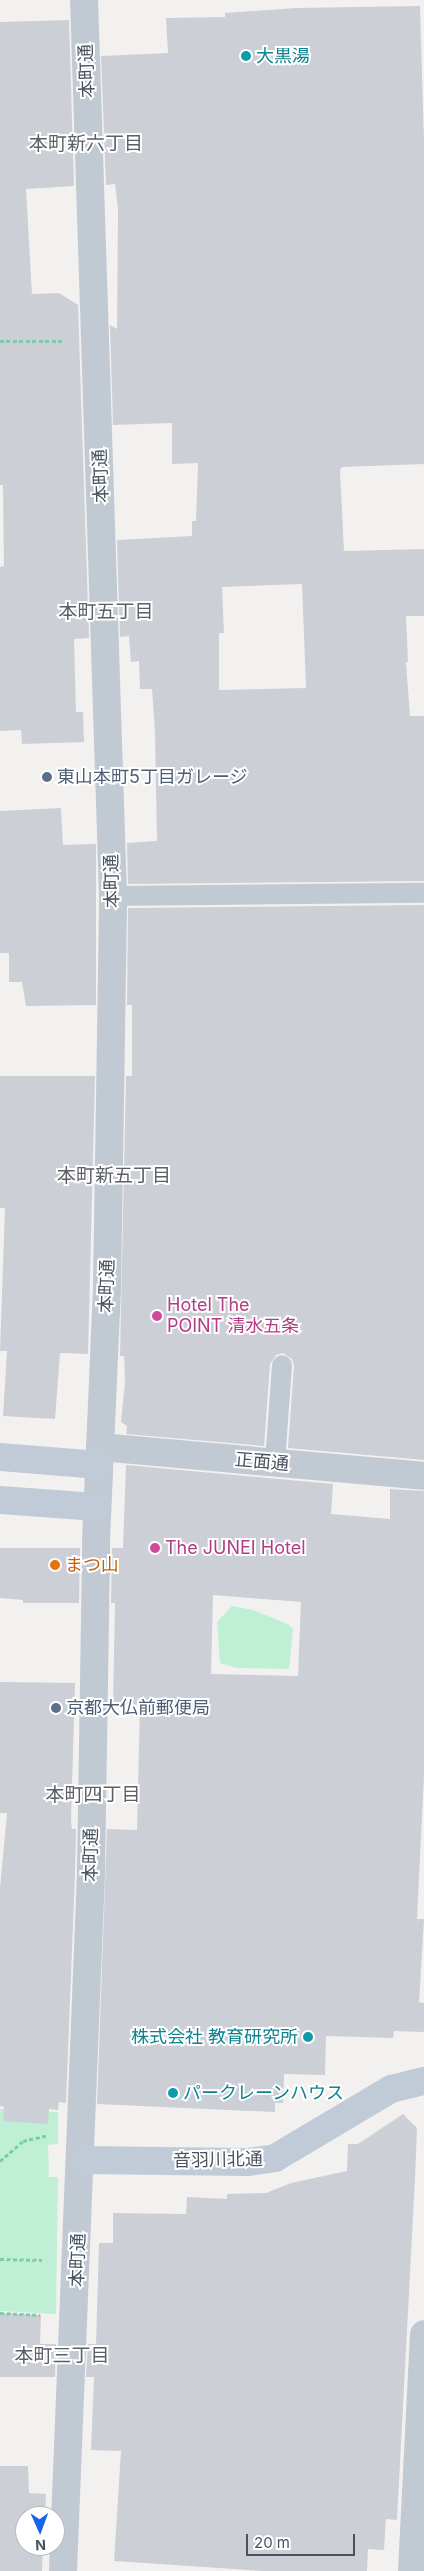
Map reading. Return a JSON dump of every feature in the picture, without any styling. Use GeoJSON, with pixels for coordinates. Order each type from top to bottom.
{"type":"FeatureCollection","features":[{"type":"Feature","properties":{"kind":"street","name":"本町通"},"geometry":{"type":"LineString","coordinates":[[63,2571],[78,2260],[91,1873],[97,1507],[107,1289],[113,896],[97,341],[84,0]]}},
{"type":"Feature","properties":{"kind":"street"},"geometry":{"type":"LineString","coordinates":[[0,1456],[99,1456]]}},
{"type":"Feature","properties":{"kind":"street","name":"正面通"},"geometry":{"type":"LineString","coordinates":[[99,1456],[275,1463],[424,1476]]}},
{"type":"Feature","properties":{"kind":"street"},"geometry":{"type":"LineString","coordinates":[[0,1500],[97,1507]]}},
{"type":"Feature","properties":{"kind":"street","name":"音羽川北通"},"geometry":{"type":"LineString","coordinates":[[82,2160],[248,2162],[275,2158],[391,2089],[424,2082]]}},
{"type":"Feature","properties":{"kind":"street"},"geometry":{"type":"LineString","coordinates":[[412,2571],[424,2334]]}},
{"type":"Feature","properties":{"kind":"lane"},"geometry":{"type":"LineString","coordinates":[[113,896],[424,893]]}},
{"type":"Feature","properties":{"kind":"lane"},"geometry":{"type":"LineString","coordinates":[[275,1463],[282,1365]]}},
{"type":"Feature","properties":{"kind":"path"},"geometry":{"type":"LineString","coordinates":[[0,341],[97,341]]}},
{"type":"Feature","properties":{"kind":"path"},"geometry":{"type":"LineString","coordinates":[[0,2161],[23,2141],[58,2132]]}},
{"type":"Feature","properties":{"kind":"path"},"geometry":{"type":"LineString","coordinates":[[0,2258],[78,2260]]}},
{"type":"Feature","properties":{"kind":"green space"},"geometry":{"type":"Polygon","coordinates":[[[232,1606],[253,1610],[288,1624],[293,1629],[289,1669],[236,1668],[220,1663],[217,1622],[232,1606]]]}},
{"type":"Feature","properties":{"kind":"green space"},"geometry":{"type":"Polygon","coordinates":[[[0,2109],[58,2112],[58,2144],[48,2145],[49,2177],[58,2177],[56,2314],[0,2311],[0,2109]]]}},
{"type":"Feature","properties":{"kind":"building"},"geometry":{"type":"Polygon","coordinates":[[[420,6],[424,142],[424,464],[342,467],[340,470],[344,551],[424,549],[424,616],[406,616],[408,662],[406,662],[410,716],[424,716],[424,881],[128,884],[127,843],[157,841],[155,733],[152,689],[140,689],[139,661],[131,662],[129,636],[120,637],[117,540],[192,536],[192,521],[196,521],[198,463],[172,464],[172,423],[113,425],[110,325],[117,329],[118,209],[115,184],[106,185],[101,56],[168,53],[166,18],[225,17],[225,13],[296,8],[420,6]],[[302,584],[222,587],[224,633],[219,633],[219,690],[306,688],[302,584]]]}},
{"type":"Feature","properties":{"kind":"building"},"geometry":{"type":"Polygon","coordinates":[[[69,20],[74,186],[26,189],[32,294],[59,293],[78,305],[89,638],[74,639],[76,712],[83,712],[84,742],[22,744],[21,730],[0,731],[0,567],[4,566],[3,485],[0,485],[0,22],[69,20]]]}},
{"type":"Feature","properties":{"kind":"building"},"geometry":{"type":"Polygon","coordinates":[[[61,808],[63,845],[96,844],[96,1005],[26,1006],[22,982],[9,982],[9,953],[0,953],[0,811],[61,808]]]}},
{"type":"Feature","properties":{"kind":"building"},"geometry":{"type":"Polygon","coordinates":[[[424,905],[424,1460],[288,1448],[294,1366],[292,1359],[283,1353],[276,1355],[270,1364],[264,1446],[126,1434],[127,1426],[121,1422],[125,1381],[124,1356],[120,1356],[126,1076],[132,1076],[132,1005],[127,1005],[128,908],[424,905]]]}},
{"type":"Feature","properties":{"kind":"building"},"geometry":{"type":"Polygon","coordinates":[[[0,1076],[95,1076],[88,1354],[60,1353],[55,1419],[3,1416],[7,1351],[0,1351],[5,1208],[0,1208],[0,1076]]]}},
{"type":"Feature","properties":{"kind":"building"},"geometry":{"type":"Polygon","coordinates":[[[126,1465],[333,1484],[331,1514],[390,1519],[390,1489],[424,1491],[424,1775],[417,1919],[424,1919],[419,2002],[424,2003],[424,2032],[394,2031],[393,2038],[326,2036],[325,2075],[284,2074],[283,2103],[275,2103],[275,2112],[97,2104],[107,1829],[137,1830],[140,1705],[113,1704],[115,1603],[111,1603],[112,1548],[123,1548],[126,1465]],[[213,1595],[211,1674],[298,1676],[301,1602],[213,1595]]]}},
{"type":"Feature","properties":{"kind":"building"},"geometry":{"type":"Polygon","coordinates":[[[0,1548],[80,1548],[79,1603],[23,1603],[23,1600],[0,1598],[0,1548]]]}},
{"type":"Feature","properties":{"kind":"building"},"geometry":{"type":"Polygon","coordinates":[[[0,1682],[75,1683],[71,1821],[72,1829],[76,1829],[66,2103],[59,2102],[58,2110],[49,2109],[48,2124],[3,2121],[4,2107],[0,2106],[0,1888],[7,1813],[0,1813],[0,1682]]]}},
{"type":"Feature","properties":{"kind":"building"},"geometry":{"type":"Polygon","coordinates":[[[403,2114],[417,2128],[415,2179],[397,2520],[386,2519],[384,2550],[368,2549],[367,2571],[263,2571],[114,2561],[121,2451],[91,2450],[94,2377],[86,2377],[88,2344],[96,2344],[99,2243],[113,2243],[113,2213],[186,2214],[187,2197],[227,2199],[227,2194],[266,2193],[291,2183],[347,2171],[348,2144],[358,2144],[403,2114]]]}},
{"type":"Feature","properties":{"kind":"building"},"geometry":{"type":"Polygon","coordinates":[[[0,2313],[41,2315],[40,2344],[56,2344],[55,2377],[0,2377],[0,2313]]]}},
{"type":"Feature","properties":{"kind":"building"},"geometry":{"type":"Polygon","coordinates":[[[0,2466],[28,2466],[29,2493],[46,2494],[45,2506],[15,2506],[15,2556],[43,2556],[42,2571],[0,2571],[0,2466]]]}},
{"type":"Feature","properties":{"kind":"place","name":"大黒湯"},"geometry":{"type":"Point","coordinates":[246,56]}},
{"type":"Feature","properties":{"kind":"place","name":"東山本町5丁目ガレージ"},"geometry":{"type":"Point","coordinates":[47,777]}},
{"type":"Feature","properties":{"kind":"place","name":"Hotel The POINT 清水五条"},"geometry":{"type":"Point","coordinates":[157,1316]}},
{"type":"Feature","properties":{"kind":"place","name":"The JUNEI Hotel"},"geometry":{"type":"Point","coordinates":[155,1548]}},
{"type":"Feature","properties":{"kind":"place","name":"まつ山"},"geometry":{"type":"Point","coordinates":[55,1565]}},
{"type":"Feature","properties":{"kind":"place","name":"京都大仏前郵便局"},"geometry":{"type":"Point","coordinates":[56,1708]}},
{"type":"Feature","properties":{"kind":"place","name":"株式会社 教育研究所"},"geometry":{"type":"Point","coordinates":[308,2037]}},
{"type":"Feature","properties":{"kind":"place","name":"パークレーンハウス"},"geometry":{"type":"Point","coordinates":[173,2093]}},
{"type":"Feature","properties":{"kind":"district","name":"本町新六丁目"},"geometry":{"type":"Point","coordinates":[86,144]}},
{"type":"Feature","properties":{"kind":"district","name":"本町五丁目"},"geometry":{"type":"Point","coordinates":[106,612]}},
{"type":"Feature","properties":{"kind":"district","name":"本町新五丁目"},"geometry":{"type":"Point","coordinates":[114,1176]}},
{"type":"Feature","properties":{"kind":"district","name":"本町四丁目"},"geometry":{"type":"Point","coordinates":[93,1795]}},
{"type":"Feature","properties":{"kind":"district","name":"本町三丁目"},"geometry":{"type":"Point","coordinates":[62,2356]}}]}
